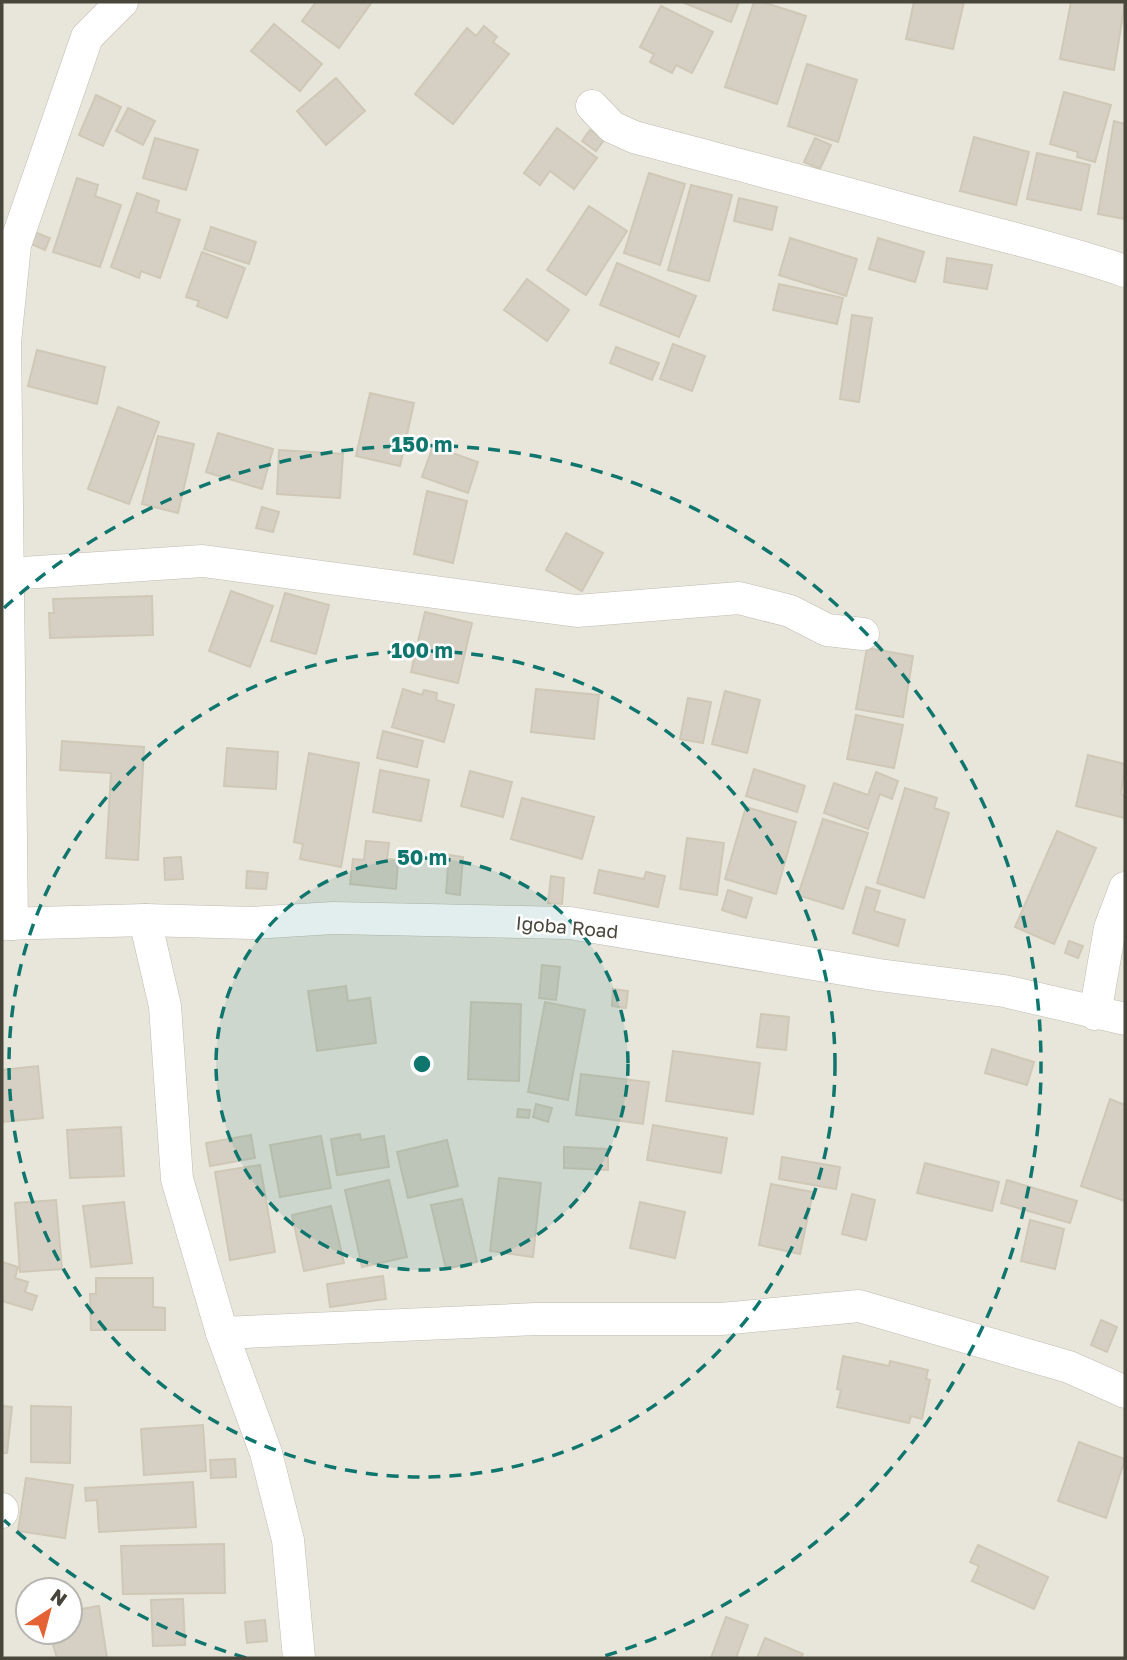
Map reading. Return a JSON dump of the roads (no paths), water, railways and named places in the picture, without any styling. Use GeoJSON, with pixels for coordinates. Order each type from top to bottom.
{"type":"FeatureCollection","features":[{"type":"Feature","properties":{"kind":"street"},"geometry":{"type":"LineString","coordinates":[[7,924],[8,574],[5,342],[15,245],[87,37],[122,2]]}},
{"type":"Feature","properties":{"kind":"street"},"geometry":{"type":"LineString","coordinates":[[592,106],[612,127],[635,137],[821,184],[904,209],[1069,252],[1125,271]]}},
{"type":"Feature","properties":{"kind":"street"},"geometry":{"type":"LineString","coordinates":[[8,574],[204,561],[578,611],[738,598],[790,611],[827,630],[863,634]]}},
{"type":"Feature","properties":{"kind":"street"},"geometry":{"type":"LineString","coordinates":[[1095,1014],[1110,928],[1125,888]]}},
{"type":"Feature","properties":{"kind":"street","name":"Igoba Road"},"geometry":{"type":"LineString","coordinates":[[7,924],[145,920],[252,923],[332,918],[570,923],[880,975],[1004,991],[1125,1019]]}},
{"type":"Feature","properties":{"kind":"street"},"geometry":{"type":"LineString","coordinates":[[145,920],[165,1006],[177,1178],[222,1334],[266,1453],[288,1540],[299,1658]]}},
{"type":"Feature","properties":{"kind":"street"},"geometry":{"type":"LineString","coordinates":[[222,1334],[536,1319],[721,1319],[859,1306],[1069,1367],[1125,1392]]}}]}
